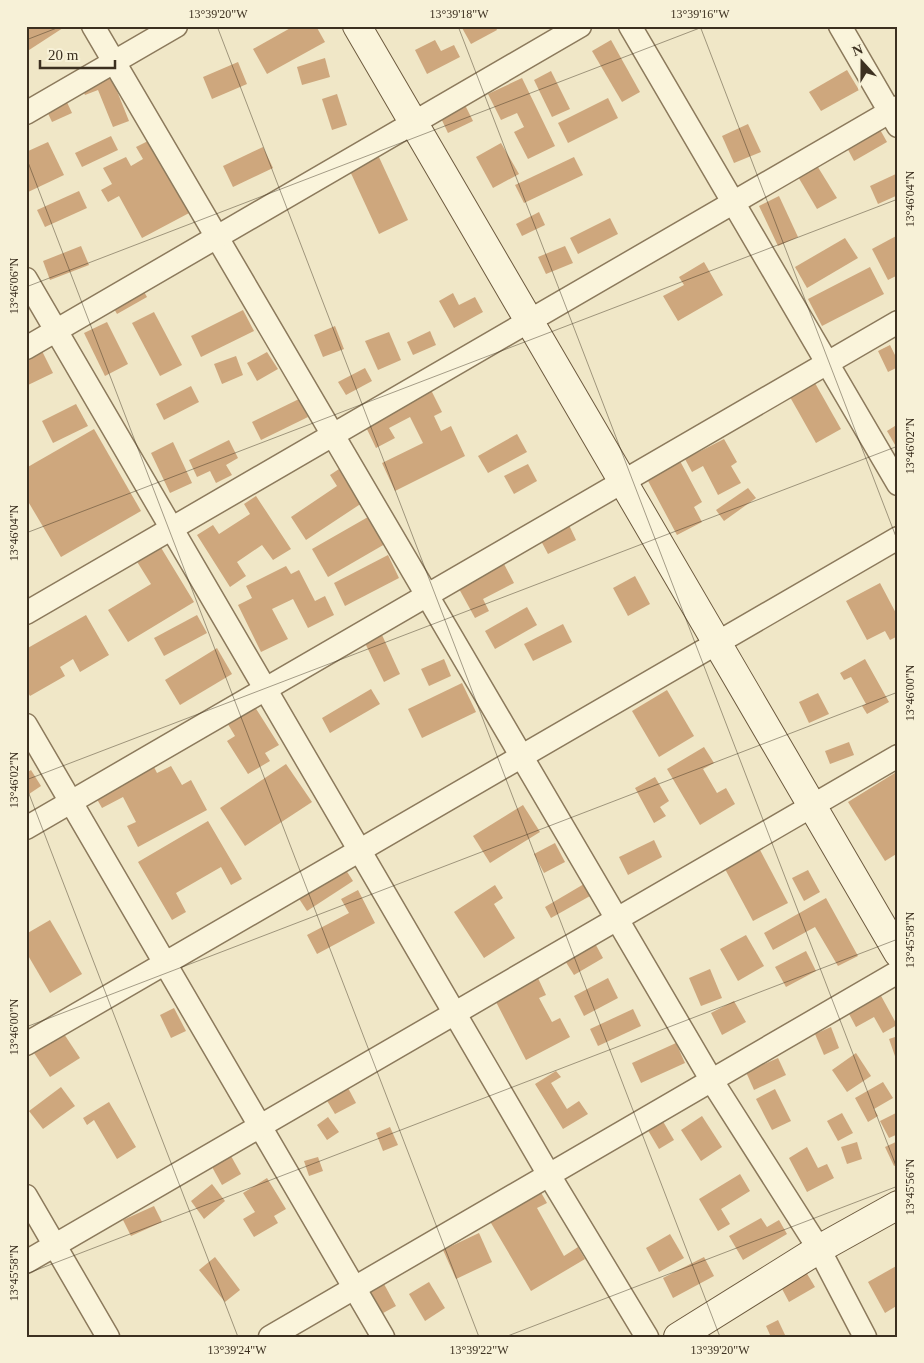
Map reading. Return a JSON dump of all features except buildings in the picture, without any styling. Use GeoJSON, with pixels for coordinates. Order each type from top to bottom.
{"type":"FeatureCollection","features":[{"type":"Feature","properties":{"kind":"main road"},"geometry":{"type":"LineString","coordinates":[[357,26],[898,953]]}},
{"type":"Feature","properties":{"kind":"main road"},"geometry":{"type":"LineString","coordinates":[[678,1337],[819,1249],[898,1205]]}},
{"type":"Feature","properties":{"kind":"street"},"geometry":{"type":"LineString","coordinates":[[93,26],[712,1080],[819,1249],[865,1337]]}},
{"type":"Feature","properties":{"kind":"street"},"geometry":{"type":"LineString","coordinates":[[26,113],[176,26]]}},
{"type":"Feature","properties":{"kind":"street"},"geometry":{"type":"LineString","coordinates":[[26,348],[580,26]]}},
{"type":"Feature","properties":{"kind":"street"},"geometry":{"type":"LineString","coordinates":[[630,26],[898,484]]}},
{"type":"Feature","properties":{"kind":"street"},"geometry":{"type":"LineString","coordinates":[[26,614],[733,203],[895,115],[840,26]]}},
{"type":"Feature","properties":{"kind":"street"},"geometry":{"type":"LineString","coordinates":[[26,279],[549,1175],[647,1337]]}},
{"type":"Feature","properties":{"kind":"street"},"geometry":{"type":"LineString","coordinates":[[26,828],[898,322]]}},
{"type":"Feature","properties":{"kind":"street"},"geometry":{"type":"LineString","coordinates":[[26,1044],[898,538]]}},
{"type":"Feature","properties":{"kind":"street"},"geometry":{"type":"LineString","coordinates":[[26,725],[383,1337]]}},
{"type":"Feature","properties":{"kind":"street"},"geometry":{"type":"LineString","coordinates":[[26,1262],[898,756]]}},
{"type":"Feature","properties":{"kind":"street"},"geometry":{"type":"LineString","coordinates":[[270,1337],[898,972]]}},
{"type":"Feature","properties":{"kind":"street"},"geometry":{"type":"LineString","coordinates":[[26,1196],[108,1337]]}}]}
